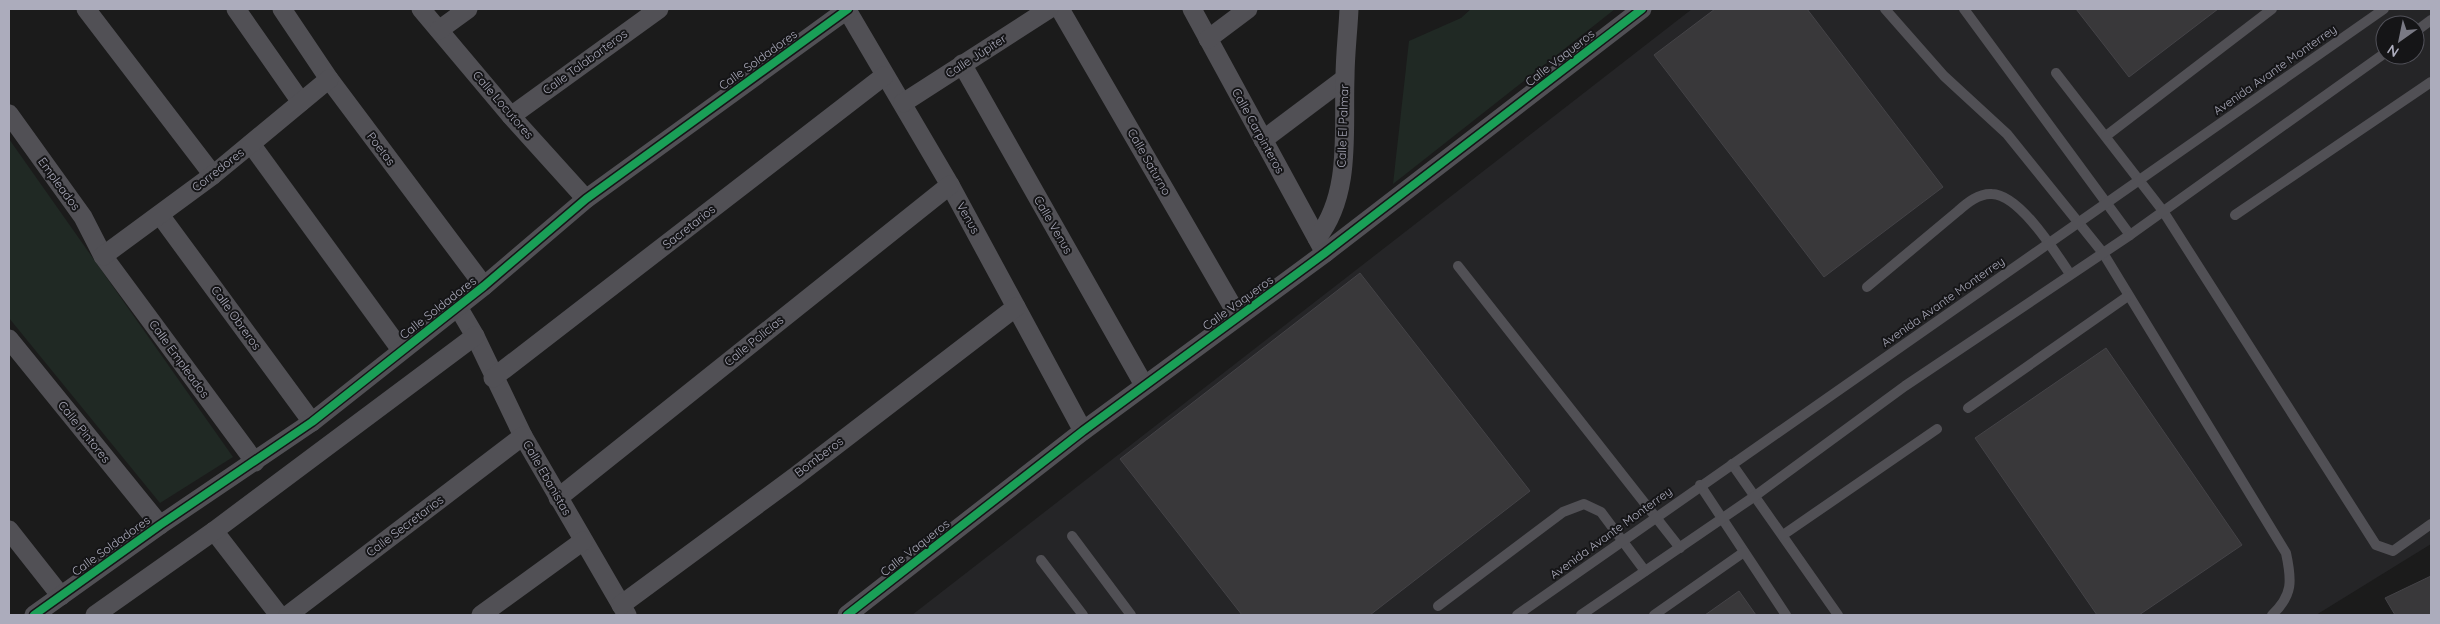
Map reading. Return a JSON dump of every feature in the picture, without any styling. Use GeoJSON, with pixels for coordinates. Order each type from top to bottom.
{"type":"FeatureCollection","features":[{"type":"Feature","properties":{"kind":"street"},"geometry":{"type":"LineString","coordinates":[[86,9],[213,175]]}},
{"type":"Feature","properties":{"kind":"street"},"geometry":{"type":"LineString","coordinates":[[236,9],[301,102]]}},
{"type":"Feature","properties":{"kind":"street","name":"Poetas"},"geometry":{"type":"LineString","coordinates":[[282,9],[329,79],[484,286]]}},
{"type":"Feature","properties":{"kind":"street","name":"Calle Locutores"},"geometry":{"type":"LineString","coordinates":[[421,9],[511,116],[586,199]]}},
{"type":"Feature","properties":{"kind":"street"},"geometry":{"type":"LineString","coordinates":[[438,30],[468,9]]}},
{"type":"Feature","properties":{"kind":"street","name":"Calle Talabarteros"},"geometry":{"type":"LineString","coordinates":[[511,116],[659,9]]}},
{"type":"Feature","properties":{"kind":"street","name":"Venus"},"geometry":{"type":"LineString","coordinates":[[847,9],[884,76],[903,103],[950,185],[1083,431]]}},
{"type":"Feature","properties":{"kind":"street","name":"Calle Soldadores"},"geometry":{"type":"LineString","coordinates":[[34,615],[160,525],[312,422],[484,286],[586,199],[847,9]]}},
{"type":"Feature","properties":{"kind":"street","name":"Calle Júpiter"},"geometry":{"type":"LineString","coordinates":[[903,103],[1049,9]]}},
{"type":"Feature","properties":{"kind":"street","name":"Calle Saturno"},"geometry":{"type":"LineString","coordinates":[[1060,9],[1238,316]]}},
{"type":"Feature","properties":{"kind":"street","name":"Calle Carpinteros"},"geometry":{"type":"LineString","coordinates":[[1192,9],[1321,245]]}},
{"type":"Feature","properties":{"kind":"street"},"geometry":{"type":"LineString","coordinates":[[1208,39],[1248,9]]}},
{"type":"Feature","properties":{"kind":"street","name":"Calle El Palmar"},"geometry":{"type":"LineString","coordinates":[[1321,245],[1333,212],[1342,174],[1346,109],[1344,79],[1349,9]]}},
{"type":"Feature","properties":{"kind":"street","name":"Calle Vaqueros"},"geometry":{"type":"LineString","coordinates":[[847,615],[1083,431],[1238,316],[1321,245],[1642,9]]}},
{"type":"Feature","properties":{"kind":"street","name":"Calle Venus"},"geometry":{"type":"LineString","coordinates":[[962,64],[1144,385]]}},
{"type":"Feature","properties":{"kind":"street","name":"Sacretarios"},"geometry":{"type":"LineString","coordinates":[[493,378],[884,76]]}},
{"type":"Feature","properties":{"kind":"street","name":"Corredores"},"geometry":{"type":"LineString","coordinates":[[103,256],[213,175],[329,79]]}},
{"type":"Feature","properties":{"kind":"street"},"geometry":{"type":"LineString","coordinates":[[1263,140],[1344,79]]}},
{"type":"Feature","properties":{"kind":"street","name":"Empleados"},"geometry":{"type":"LineString","coordinates":[[9,114],[83,217],[103,256]]}},
{"type":"Feature","properties":{"kind":"street"},"geometry":{"type":"LineString","coordinates":[[251,144],[401,350]]}},
{"type":"Feature","properties":{"kind":"street","name":"Calle Policías"},"geometry":{"type":"LineString","coordinates":[[558,498],[950,185]]}},
{"type":"Feature","properties":{"kind":"street","name":"Calle Obreros"},"geometry":{"type":"LineString","coordinates":[[160,215],[312,422]]}},
{"type":"Feature","properties":{"kind":"street","name":"Calle Empleados"},"geometry":{"type":"LineString","coordinates":[[103,256],[255,462]]}},
{"type":"Feature","properties":{"kind":"street","name":"Calle Soldadores"},"geometry":{"type":"LineString","coordinates":[[458,307],[475,336]]}},
{"type":"Feature","properties":{"kind":"street","name":"Bomberos"},"geometry":{"type":"LineString","coordinates":[[624,610],[1016,307]]}},
{"type":"Feature","properties":{"kind":"street"},"geometry":{"type":"LineString","coordinates":[[95,615],[214,531],[475,336]]}},
{"type":"Feature","properties":{"kind":"street","name":"Calle Ebanistas"},"geometry":{"type":"LineString","coordinates":[[475,336],[493,378],[523,436],[624,610]]}},
{"type":"Feature","properties":{"kind":"street","name":"Calle Pintores"},"geometry":{"type":"LineString","coordinates":[[9,339],[160,525]]}},
{"type":"Feature","properties":{"kind":"street","name":"Calle Secretarios"},"geometry":{"type":"LineString","coordinates":[[288,615],[523,436]]}},
{"type":"Feature","properties":{"kind":"street"},"geometry":{"type":"LineString","coordinates":[[9,530],[61,596]]}},
{"type":"Feature","properties":{"kind":"street"},"geometry":{"type":"LineString","coordinates":[[214,531],[279,615]]}},
{"type":"Feature","properties":{"kind":"street"},"geometry":{"type":"LineString","coordinates":[[481,615],[583,541]]}},
{"type":"Feature","properties":{"kind":"lane"},"geometry":{"type":"LineString","coordinates":[[1885,9],[1944,76],[2007,134],[2103,253],[2286,554],[2290,572],[2289,590],[2284,604],[2272,615]]}},
{"type":"Feature","properties":{"kind":"lane"},"geometry":{"type":"LineString","coordinates":[[1964,9],[2130,235]]}},
{"type":"Feature","properties":{"kind":"lane"},"geometry":{"type":"LineString","coordinates":[[2106,136],[2272,9]]}},
{"type":"Feature","properties":{"kind":"lane","name":"Avenida Avante Monterrey"},"geometry":{"type":"LineString","coordinates":[[1517,615],[1700,485],[2078,224],[2384,9]]}},
{"type":"Feature","properties":{"kind":"lane"},"geometry":{"type":"LineString","coordinates":[[1581,615],[1755,496],[1905,386],[2130,235],[2375,60]]}},
{"type":"Feature","properties":{"kind":"lane"},"geometry":{"type":"LineString","coordinates":[[2056,73],[2163,211],[2376,545],[2393,551],[2431,524]]}},
{"type":"Feature","properties":{"kind":"lane"},"geometry":{"type":"LineString","coordinates":[[2235,215],[2431,82]]}},
{"type":"Feature","properties":{"kind":"lane"},"geometry":{"type":"LineString","coordinates":[[1867,287],[1958,210],[1970,201],[1990,194],[2002,195],[2012,202],[2049,244],[2070,274]]}},
{"type":"Feature","properties":{"kind":"lane"},"geometry":{"type":"LineString","coordinates":[[1458,266],[1680,548]]}},
{"type":"Feature","properties":{"kind":"lane"},"geometry":{"type":"LineString","coordinates":[[1968,408],[2128,296]]}},
{"type":"Feature","properties":{"kind":"lane"},"geometry":{"type":"LineString","coordinates":[[1783,534],[1937,429]]}},
{"type":"Feature","properties":{"kind":"lane"},"geometry":{"type":"LineString","coordinates":[[1732,464],[1783,534],[1838,615]]}},
{"type":"Feature","properties":{"kind":"lane"},"geometry":{"type":"LineString","coordinates":[[1700,485],[1786,615]]}},
{"type":"Feature","properties":{"kind":"lane"},"geometry":{"type":"LineString","coordinates":[[1438,606],[1573,506],[1584,504],[1594,507],[1611,523],[1645,571]]}},
{"type":"Feature","properties":{"kind":"lane"},"geometry":{"type":"LineString","coordinates":[[1072,536],[1131,615]]}},
{"type":"Feature","properties":{"kind":"lane"},"geometry":{"type":"LineString","coordinates":[[1654,615],[1744,552]]}},
{"type":"Feature","properties":{"kind":"lane"},"geometry":{"type":"LineString","coordinates":[[1041,560],[1083,615]]}},
{"type":"Feature","properties":{"kind":"shaded area"},"geometry":{"type":"Polygon","coordinates":[[[1471,9],[1615,9],[1393,184],[1409,41],[1461,18],[1471,9]]]}},
{"type":"Feature","properties":{"kind":"shaded area"},"geometry":{"type":"Polygon","coordinates":[[[1692,9],[2431,9],[2431,544],[2316,615],[912,615],[1692,9]]]}},
{"type":"Feature","properties":{"kind":"shaded area"},"geometry":{"type":"Polygon","coordinates":[[[9,139],[233,457],[160,503],[9,318],[9,139]]]}},
{"type":"Feature","properties":{"kind":"building"},"geometry":{"type":"Polygon","coordinates":[[[1715,9],[1807,9],[1943,187],[1824,277],[1654,55],[1715,9]]]}},
{"type":"Feature","properties":{"kind":"building"},"geometry":{"type":"Polygon","coordinates":[[[2076,9],[2218,9],[2129,77],[2076,9]]]}},
{"type":"Feature","properties":{"kind":"building"},"geometry":{"type":"Polygon","coordinates":[[[1360,273],[1530,491],[1370,615],[1242,615],[1120,459],[1360,273]]]}},
{"type":"Feature","properties":{"kind":"building"},"geometry":{"type":"Polygon","coordinates":[[[2106,348],[2242,545],[2139,615],[2097,615],[1975,438],[2106,348]]]}},
{"type":"Feature","properties":{"kind":"building"},"geometry":{"type":"Polygon","coordinates":[[[2431,576],[2431,615],[2395,615],[2385,598],[2431,576]]]}},
{"type":"Feature","properties":{"kind":"building"},"geometry":{"type":"Polygon","coordinates":[[[1739,591],[1756,615],[1705,615],[1739,591]]]}},
{"type":"Feature","properties":{"kind":"cycle path"},"geometry":{"type":"LineString","coordinates":[[34,615],[160,525],[312,422],[484,286],[586,199],[848,9]]}},
{"type":"Feature","properties":{"kind":"cycle path"},"geometry":{"type":"LineString","coordinates":[[847,615],[1083,431],[1325,253],[1642,9]]}}]}
